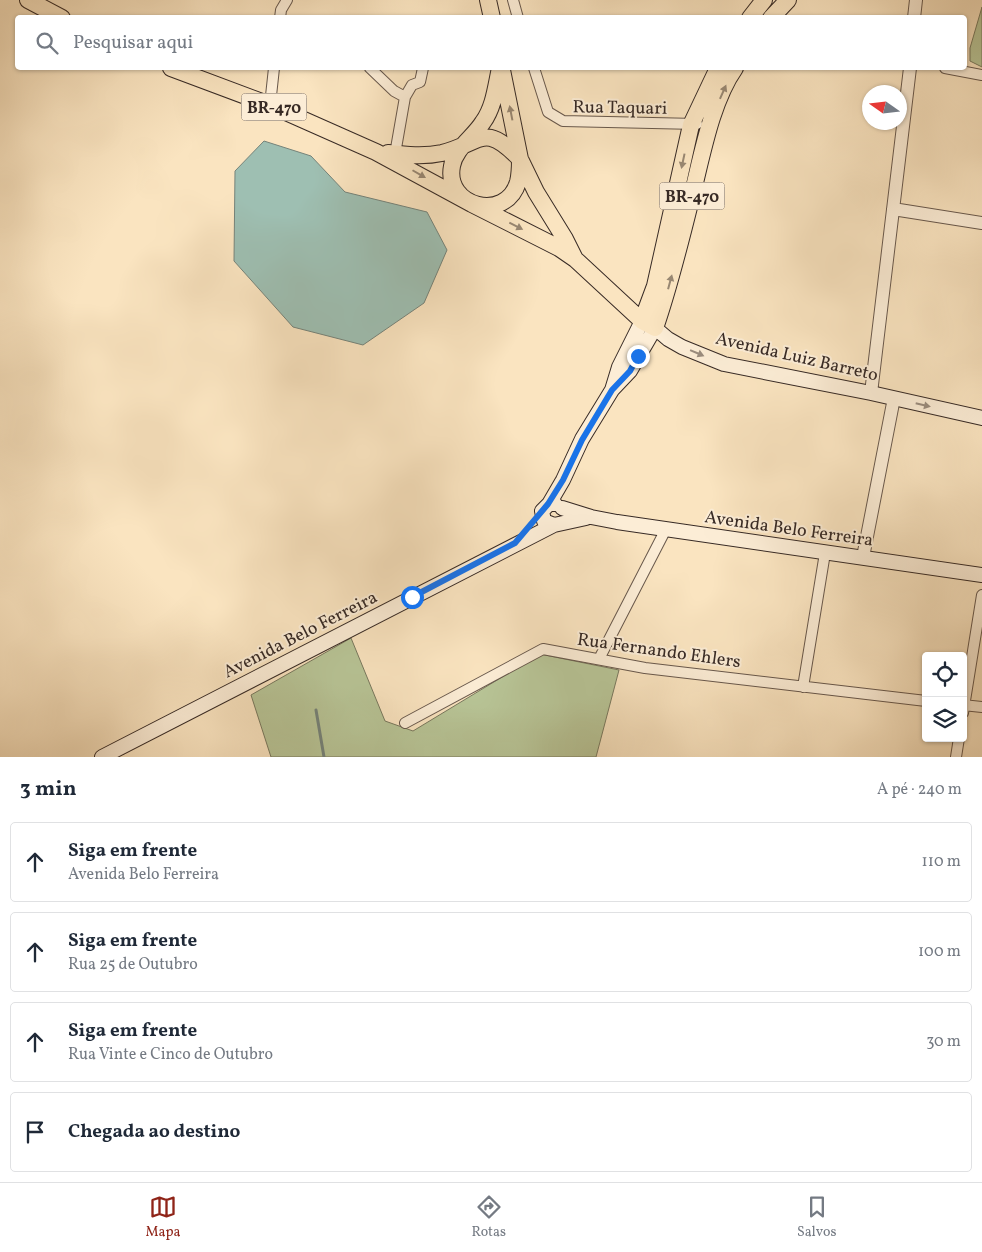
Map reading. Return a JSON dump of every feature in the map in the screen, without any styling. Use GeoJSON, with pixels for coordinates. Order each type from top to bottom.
{"type":"FeatureCollection","features":[{"type":"Feature","properties":{"kind":"main road"},"geometry":{"type":"LineString","coordinates":[[28,0],[56,15]]}},
{"type":"Feature","properties":{"kind":"main road"},"geometry":{"type":"LineString","coordinates":[[488,0],[491,15]]}},
{"type":"Feature","properties":{"kind":"main road"},"geometry":{"type":"LineString","coordinates":[[762,12],[788,0]]}},
{"type":"Feature","properties":{"kind":"main road","name":"BR-470"},"geometry":{"type":"LineString","coordinates":[[176,70],[270,105],[376,152],[559,248],[575,259]]}},
{"type":"Feature","properties":{"kind":"main road"},"geometry":{"type":"LineString","coordinates":[[500,70],[490,109],[484,122],[455,157],[452,174],[456,190],[472,204],[489,206],[503,201],[509,197],[518,183],[520,159],[501,70]]}},
{"type":"Feature","properties":{"kind":"main road","name":"BR-470"},"geometry":{"type":"LineString","coordinates":[[649,324],[655,286],[691,125],[717,70]]}},
{"type":"Feature","properties":{"kind":"main road","name":"BR-470"},"geometry":{"type":"LineString","coordinates":[[649,324],[670,284],[710,124],[722,93],[734,70]]}},
{"type":"Feature","properties":{"kind":"main road","name":"BR-470"},"geometry":{"type":"LineString","coordinates":[[376,152],[427,156],[444,153],[479,138],[494,139],[507,145],[520,159],[536,192],[575,259]]}},
{"type":"Feature","properties":{"kind":"main road","name":"Avenida Luiz Barreto"},"geometry":{"type":"LineString","coordinates":[[575,259],[668,339],[682,347],[724,364],[871,393],[982,418]]}},
{"type":"Feature","properties":{"kind":"main road"},"geometry":{"type":"LineString","coordinates":[[554,513],[563,480],[582,440],[612,390],[619,367],[649,324]]}},
{"type":"Feature","properties":{"kind":"main road","name":"Avenida Belo Ferreira"},"geometry":{"type":"LineString","coordinates":[[102,757],[515,543],[554,513],[982,575]]}},
{"type":"Feature","properties":{"kind":"street"},"geometry":{"type":"LineString","coordinates":[[281,15],[287,0]]}},
{"type":"Feature","properties":{"kind":"street"},"geometry":{"type":"LineString","coordinates":[[513,0],[517,15]]}},
{"type":"Feature","properties":{"kind":"street"},"geometry":{"type":"LineString","coordinates":[[914,15],[916,0]]}},
{"type":"Feature","properties":{"kind":"street"},"geometry":{"type":"LineString","coordinates":[[270,105],[274,70]]}},
{"type":"Feature","properties":{"kind":"street"},"geometry":{"type":"LineString","coordinates":[[372,70],[394,91],[404,97]]}},
{"type":"Feature","properties":{"kind":"street"},"geometry":{"type":"LineString","coordinates":[[395,154],[404,97],[412,85],[420,82],[423,70]]}},
{"type":"Feature","properties":{"kind":"street","name":"Rua Taquari"},"geometry":{"type":"LineString","coordinates":[[535,70],[548,112],[563,122],[710,124]]}},
{"type":"Feature","properties":{"kind":"street"},"geometry":{"type":"LineString","coordinates":[[871,393],[910,70]]}},
{"type":"Feature","properties":{"kind":"street"},"geometry":{"type":"LineString","coordinates":[[956,70],[982,75]]}},
{"type":"Feature","properties":{"kind":"street"},"geometry":{"type":"LineString","coordinates":[[892,209],[982,223]]}},
{"type":"Feature","properties":{"kind":"street"},"geometry":{"type":"LineString","coordinates":[[863,557],[894,398]]}},
{"type":"Feature","properties":{"kind":"street"},"geometry":{"type":"LineString","coordinates":[[599,659],[666,529]]}},
{"type":"Feature","properties":{"kind":"street"},"geometry":{"type":"LineString","coordinates":[[803,688],[825,552]]}},
{"type":"Feature","properties":{"kind":"street"},"geometry":{"type":"LineString","coordinates":[[966,697],[982,595]]}},
{"type":"Feature","properties":{"kind":"street","name":"Rua Fernando Ehlers"},"geometry":{"type":"LineString","coordinates":[[405,723],[543,649],[645,668],[922,701]]}},
{"type":"Feature","properties":{"kind":"street"},"geometry":{"type":"LineString","coordinates":[[967,708],[982,706]]}},
{"type":"Feature","properties":{"kind":"street"},"geometry":{"type":"LineString","coordinates":[[956,757],[958,742]]}},
{"type":"Feature","properties":{"kind":"green space"},"geometry":{"type":"Polygon","coordinates":[[[982,7],[982,67],[970,61],[970,48],[982,7]]]}},
{"type":"Feature","properties":{"kind":"green space"},"geometry":{"type":"Polygon","coordinates":[[[351,638],[385,721],[413,731],[540,654],[619,670],[596,757],[271,757],[251,695],[351,638]]]}},
{"type":"Feature","properties":{"kind":"shaded area"},"geometry":{"type":"Polygon","coordinates":[[[264,141],[311,156],[345,192],[427,212],[447,250],[424,303],[363,345],[293,327],[234,261],[235,171],[264,141]]]}},
{"type":"Feature","properties":{"kind":"waterway"},"geometry":{"type":"LineString","coordinates":[[316,710],[324,757]]}},
{"type":"Feature","properties":{"kind":"route"},"geometry":{"type":"LineString","coordinates":[[412,597],[515,543],[548,504],[563,480],[582,440],[612,390],[630,371],[638,356]]}}]}
